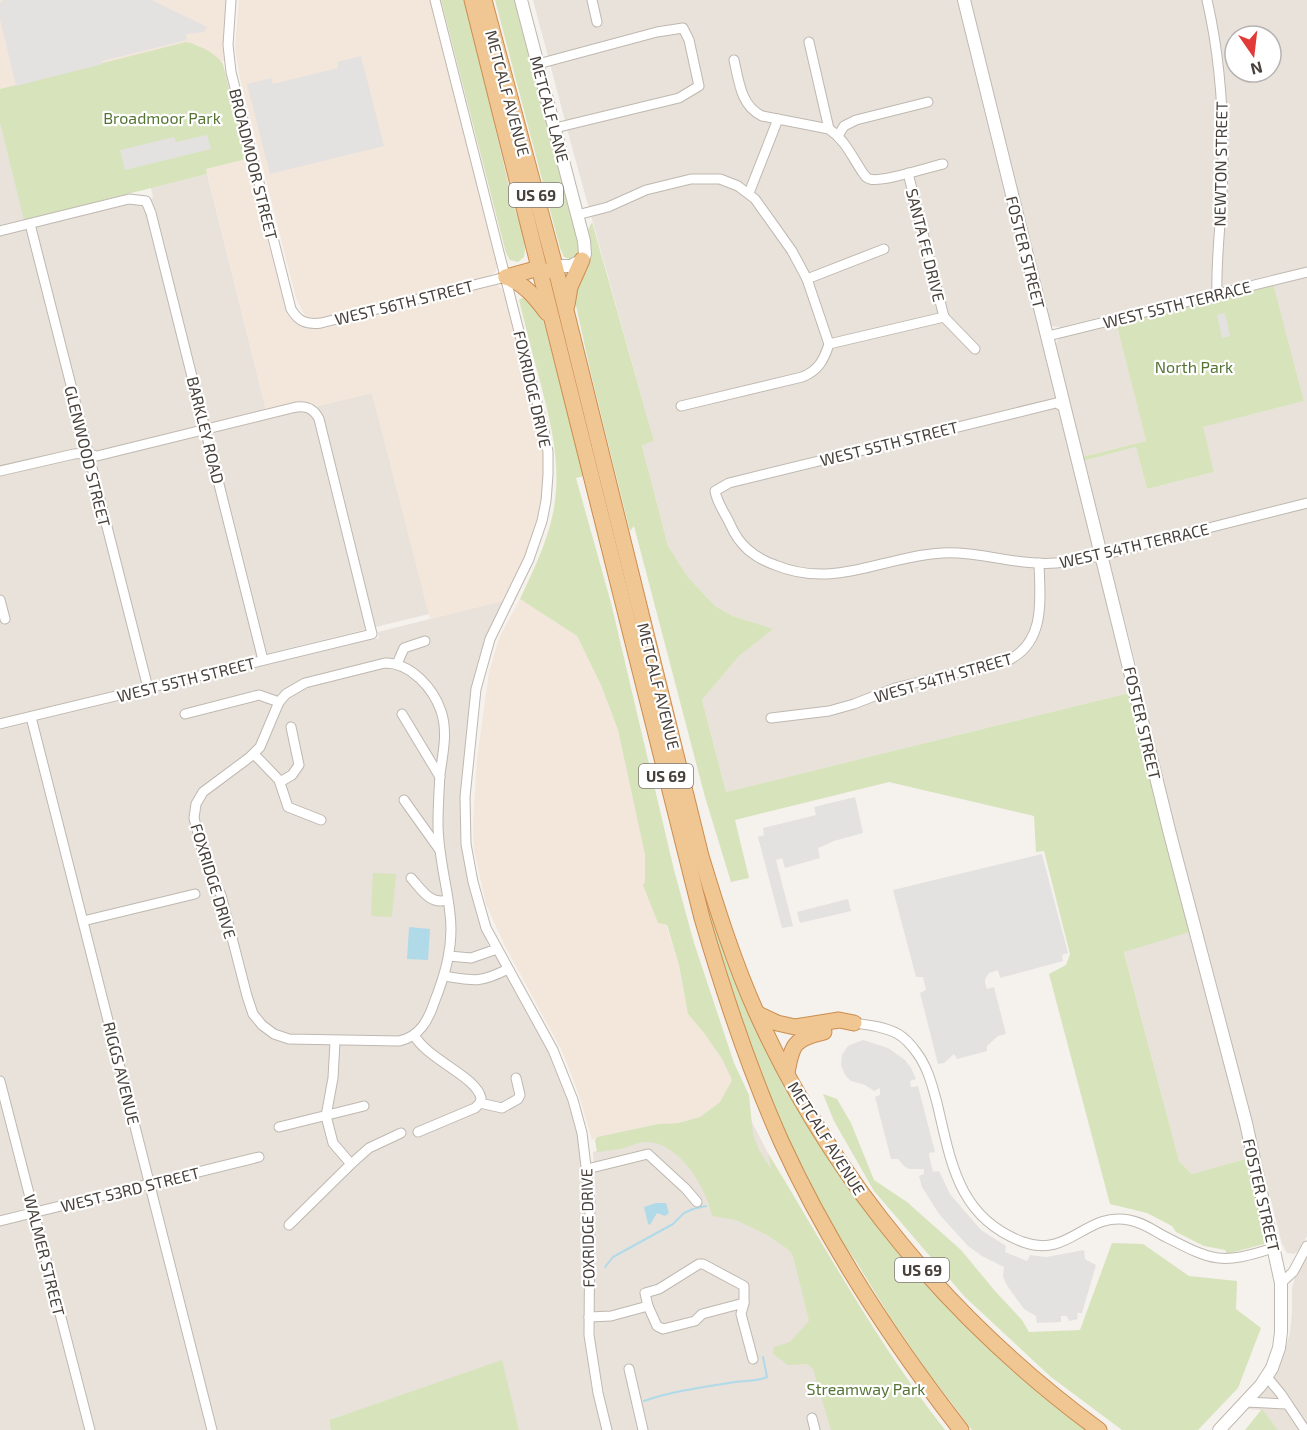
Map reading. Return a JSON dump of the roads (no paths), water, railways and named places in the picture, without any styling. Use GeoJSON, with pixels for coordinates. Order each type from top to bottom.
{"type":"FeatureCollection","features":[{"type":"Feature","properties":{"kind":"highway","name":"METCALF AVENUE"},"geometry":{"type":"LineString","coordinates":[[472,0],[538,268],[586,391],[701,856],[728,941],[758,1014],[787,1073],[836,1158],[881,1220],[944,1295],[1009,1359],[1099,1430]]}},
{"type":"Feature","properties":{"kind":"highway","name":"METCALF AVENUE"},"geometry":{"type":"LineString","coordinates":[[484,0],[555,266],[559,317],[718,977],[740,1041],[782,1141],[825,1228],[884,1325],[961,1430]]}},
{"type":"Feature","properties":{"kind":"highway"},"geometry":{"type":"LineString","coordinates":[[510,150],[530,199],[542,249],[555,266]]}},
{"type":"Feature","properties":{"kind":"highway"},"geometry":{"type":"LineString","coordinates":[[506,276],[531,291],[559,317],[582,260]]}},
{"type":"Feature","properties":{"kind":"highway"},"geometry":{"type":"LineString","coordinates":[[506,276],[538,268],[544,271],[549,279],[564,337],[586,391]]}},
{"type":"Feature","properties":{"kind":"highway"},"geometry":{"type":"LineString","coordinates":[[758,1014],[777,1023],[795,1027],[839,1020],[854,1023]]}},
{"type":"Feature","properties":{"kind":"highway"},"geometry":{"type":"LineString","coordinates":[[787,1073],[791,1050],[801,1039],[854,1023]]}},
{"type":"Feature","properties":{"kind":"street","name":"BROADMOOR STREET"},"geometry":{"type":"LineString","coordinates":[[231,0],[228,45],[231,72],[291,309],[302,322]]}},
{"type":"Feature","properties":{"kind":"street","name":"FOXRIDGE DRIVE"},"geometry":{"type":"LineString","coordinates":[[435,0],[544,430],[548,475],[545,512],[535,545],[497,622],[484,657],[476,689],[465,797],[465,843],[481,915],[496,949],[553,1050],[582,1132],[588,1169],[591,1216],[589,1317],[591,1350],[607,1430]]}},
{"type":"Feature","properties":{"kind":"street","name":"METCALF LANE"},"geometry":{"type":"LineString","coordinates":[[521,0],[584,241],[585,254],[582,260]]}},
{"type":"Feature","properties":{"kind":"street"},"geometry":{"type":"LineString","coordinates":[[592,0],[597,22]]}},
{"type":"Feature","properties":{"kind":"street","name":"FOSTER STREET"},"geometry":{"type":"LineString","coordinates":[[964,0],[1064,407],[1103,555],[1170,834],[1243,1112],[1281,1282],[1281,1332],[1279,1348],[1272,1368],[1246,1402],[1219,1430]]}},
{"type":"Feature","properties":{"kind":"street","name":"NEWTON STREET"},"geometry":{"type":"LineString","coordinates":[[1207,0],[1215,35],[1224,149],[1216,268],[1217,293]]}},
{"type":"Feature","properties":{"kind":"street"},"geometry":{"type":"LineString","coordinates":[[538,64],[657,32],[683,28],[689,40],[699,86],[692,91],[679,98],[555,128]]}},
{"type":"Feature","properties":{"kind":"street"},"geometry":{"type":"LineString","coordinates":[[809,42],[829,129]]}},
{"type":"Feature","properties":{"kind":"street"},"geometry":{"type":"LineString","coordinates":[[734,60],[746,105],[753,112],[829,129],[849,149],[865,176],[872,180],[943,164]]}},
{"type":"Feature","properties":{"kind":"street"},"geometry":{"type":"LineString","coordinates":[[838,136],[844,126],[856,120],[928,102]]}},
{"type":"Feature","properties":{"kind":"street"},"geometry":{"type":"LineString","coordinates":[[749,193],[778,119]]}},
{"type":"Feature","properties":{"kind":"street","name":"SANTA FE DRIVE"},"geometry":{"type":"LineString","coordinates":[[908,173],[944,316]]}},
{"type":"Feature","properties":{"kind":"street"},"geometry":{"type":"LineString","coordinates":[[577,214],[608,207],[646,190],[691,179],[720,179],[749,193],[783,238],[807,279],[829,344],[820,365],[813,373],[681,406]]}},
{"type":"Feature","properties":{"kind":"street","name":"BARKLEY ROAD"},"geometry":{"type":"LineString","coordinates":[[30,224],[129,199],[146,201],[151,213],[263,660]]}},
{"type":"Feature","properties":{"kind":"street"},"geometry":{"type":"LineString","coordinates":[[0,231],[30,224]]}},
{"type":"Feature","properties":{"kind":"street","name":"GLENWOOD STREET"},"geometry":{"type":"LineString","coordinates":[[30,224],[148,688]]}},
{"type":"Feature","properties":{"kind":"street"},"geometry":{"type":"LineString","coordinates":[[807,279],[884,249]]}},
{"type":"Feature","properties":{"kind":"street"},"geometry":{"type":"LineString","coordinates":[[555,266],[571,266],[582,260]]}},
{"type":"Feature","properties":{"kind":"street","name":"WEST 55TH TERRACE"},"geometry":{"type":"LineString","coordinates":[[1048,336],[1307,272]]}},
{"type":"Feature","properties":{"kind":"street","name":"WEST 56TH STREET"},"geometry":{"type":"LineString","coordinates":[[302,322],[321,323],[506,276]]}},
{"type":"Feature","properties":{"kind":"street"},"geometry":{"type":"LineString","coordinates":[[829,344],[944,316],[975,349]]}},
{"type":"Feature","properties":{"kind":"street","name":"WEST 55TH STREET"},"geometry":{"type":"LineString","coordinates":[[716,491],[729,483],[1044,405],[1056,403],[1064,407]]}},
{"type":"Feature","properties":{"kind":"street","name":"WEST 55TH STREET"},"geometry":{"type":"LineString","coordinates":[[0,724],[372,634],[324,438],[315,412],[307,407],[299,406],[205,430]]}},
{"type":"Feature","properties":{"kind":"street"},"geometry":{"type":"LineString","coordinates":[[0,471],[74,454],[97,456],[205,430]]}},
{"type":"Feature","properties":{"kind":"street","name":"WEST 54TH TERRACE"},"geometry":{"type":"LineString","coordinates":[[716,491],[716,499],[744,548],[765,562],[800,574],[837,574],[944,553],[966,553],[1039,563],[1075,561],[1307,503]]}},
{"type":"Feature","properties":{"kind":"street","name":"WEST 54TH STREET"},"geometry":{"type":"LineString","coordinates":[[771,718],[829,711],[895,688],[1009,660],[1020,655],[1027,648],[1036,630],[1039,563]]}},
{"type":"Feature","properties":{"kind":"street"},"geometry":{"type":"LineString","coordinates":[[0,600],[5,619]]}},
{"type":"Feature","properties":{"kind":"street"},"geometry":{"type":"LineString","coordinates":[[397,664],[404,648],[425,641]]}},
{"type":"Feature","properties":{"kind":"street"},"geometry":{"type":"LineString","coordinates":[[185,714],[262,695],[279,702],[286,694],[305,683],[385,663],[397,664],[408,669],[432,694],[441,711],[445,735],[440,777],[439,850],[451,924],[449,956],[444,976],[427,1021],[414,1035],[425,1050],[474,1086],[481,1095],[480,1103],[475,1107],[418,1132]]}},
{"type":"Feature","properties":{"kind":"street","name":"FOXRIDGE DRIVE"},"geometry":{"type":"LineString","coordinates":[[279,702],[264,740],[254,754],[206,789],[198,801],[194,820],[207,868],[221,895],[252,1010],[258,1021],[285,1039],[335,1042],[399,1041],[414,1035]]}},
{"type":"Feature","properties":{"kind":"street"},"geometry":{"type":"LineString","coordinates":[[402,714],[440,777]]}},
{"type":"Feature","properties":{"kind":"street","name":"RIGGS AVENUE"},"geometry":{"type":"LineString","coordinates":[[31,717],[212,1430]]}},
{"type":"Feature","properties":{"kind":"street"},"geometry":{"type":"LineString","coordinates":[[280,782],[292,775],[299,765],[291,727]]}},
{"type":"Feature","properties":{"kind":"street"},"geometry":{"type":"LineString","coordinates":[[254,754],[280,782],[288,807],[321,820]]}},
{"type":"Feature","properties":{"kind":"street"},"geometry":{"type":"LineString","coordinates":[[404,800],[439,850]]}},
{"type":"Feature","properties":{"kind":"street"},"geometry":{"type":"LineString","coordinates":[[411,878],[432,901],[447,900]]}},
{"type":"Feature","properties":{"kind":"street"},"geometry":{"type":"LineString","coordinates":[[83,921],[195,894]]}},
{"type":"Feature","properties":{"kind":"street"},"geometry":{"type":"LineString","coordinates":[[449,956],[471,958],[496,949]]}},
{"type":"Feature","properties":{"kind":"street"},"geometry":{"type":"LineString","coordinates":[[444,976],[478,981],[491,978],[508,969]]}},
{"type":"Feature","properties":{"kind":"street"},"geometry":{"type":"LineString","coordinates":[[854,1023],[899,1034],[922,1060],[933,1086],[950,1157],[961,1190],[986,1221],[1010,1237],[1035,1245],[1052,1245],[1067,1241],[1099,1222],[1122,1219],[1139,1222],[1200,1254],[1217,1259],[1233,1258],[1273,1248]]}},
{"type":"Feature","properties":{"kind":"street"},"geometry":{"type":"LineString","coordinates":[[335,1042],[333,1078],[326,1116],[333,1143],[351,1164]]}},
{"type":"Feature","properties":{"kind":"street"},"geometry":{"type":"LineString","coordinates":[[480,1103],[502,1108],[518,1099],[520,1095],[516,1078]]}},
{"type":"Feature","properties":{"kind":"street","name":"WALMER STREET"},"geometry":{"type":"LineString","coordinates":[[0,1080],[90,1430]]}},
{"type":"Feature","properties":{"kind":"street"},"geometry":{"type":"LineString","coordinates":[[279,1127],[364,1106]]}},
{"type":"Feature","properties":{"kind":"street"},"geometry":{"type":"LineString","coordinates":[[289,1225],[369,1148],[401,1133]]}},
{"type":"Feature","properties":{"kind":"street"},"geometry":{"type":"LineString","coordinates":[[588,1169],[648,1154],[697,1202]]}},
{"type":"Feature","properties":{"kind":"street","name":"WEST 53RD STREET"},"geometry":{"type":"LineString","coordinates":[[0,1221],[259,1157]]}},
{"type":"Feature","properties":{"kind":"street"},"geometry":{"type":"LineString","coordinates":[[1281,1282],[1293,1272],[1307,1246]]}},
{"type":"Feature","properties":{"kind":"street"},"geometry":{"type":"LineString","coordinates":[[744,1303],[702,1314],[695,1321],[663,1329],[657,1326],[645,1293],[659,1290],[699,1264],[744,1286],[746,1289],[744,1303],[741,1314],[753,1359]]}},
{"type":"Feature","properties":{"kind":"street"},"geometry":{"type":"LineString","coordinates":[[589,1317],[611,1316],[648,1306]]}},
{"type":"Feature","properties":{"kind":"street"},"geometry":{"type":"LineString","coordinates":[[629,1369],[643,1430]]}},
{"type":"Feature","properties":{"kind":"street"},"geometry":{"type":"LineString","coordinates":[[1267,1377],[1305,1430]]}},
{"type":"Feature","properties":{"kind":"street"},"geometry":{"type":"LineString","coordinates":[[1246,1402],[1286,1404]]}},
{"type":"Feature","properties":{"kind":"street"},"geometry":{"type":"LineString","coordinates":[[812,1418],[815,1430]]}},
{"type":"Feature","properties":{"kind":"water"},"geometry":{"type":"Polygon","coordinates":[[[409,927],[430,929],[428,960],[407,959],[409,927]]]}},
{"type":"Feature","properties":{"kind":"water"},"geometry":{"type":"Polygon","coordinates":[[[666,1203],[669,1213],[665,1216],[657,1213],[650,1225],[644,1207],[666,1203]]]}},
{"type":"Feature","properties":{"kind":"waterway"},"geometry":{"type":"LineString","coordinates":[[605,1267],[613,1257],[673,1224],[684,1213],[706,1206]]}},
{"type":"Feature","properties":{"kind":"waterway"},"geometry":{"type":"LineString","coordinates":[[644,1401],[689,1390],[763,1379],[767,1377],[763,1357]]}},
{"type":"Feature","properties":{"kind":"park label","name":"Broadmoor Park"},"geometry":{"type":"Point","coordinates":[162,117]}},
{"type":"Feature","properties":{"kind":"park label","name":"North Park"},"geometry":{"type":"Point","coordinates":[1194,366]}},
{"type":"Feature","properties":{"kind":"park label","name":"Streamway Park"},"geometry":{"type":"Point","coordinates":[866,1388]}}]}
